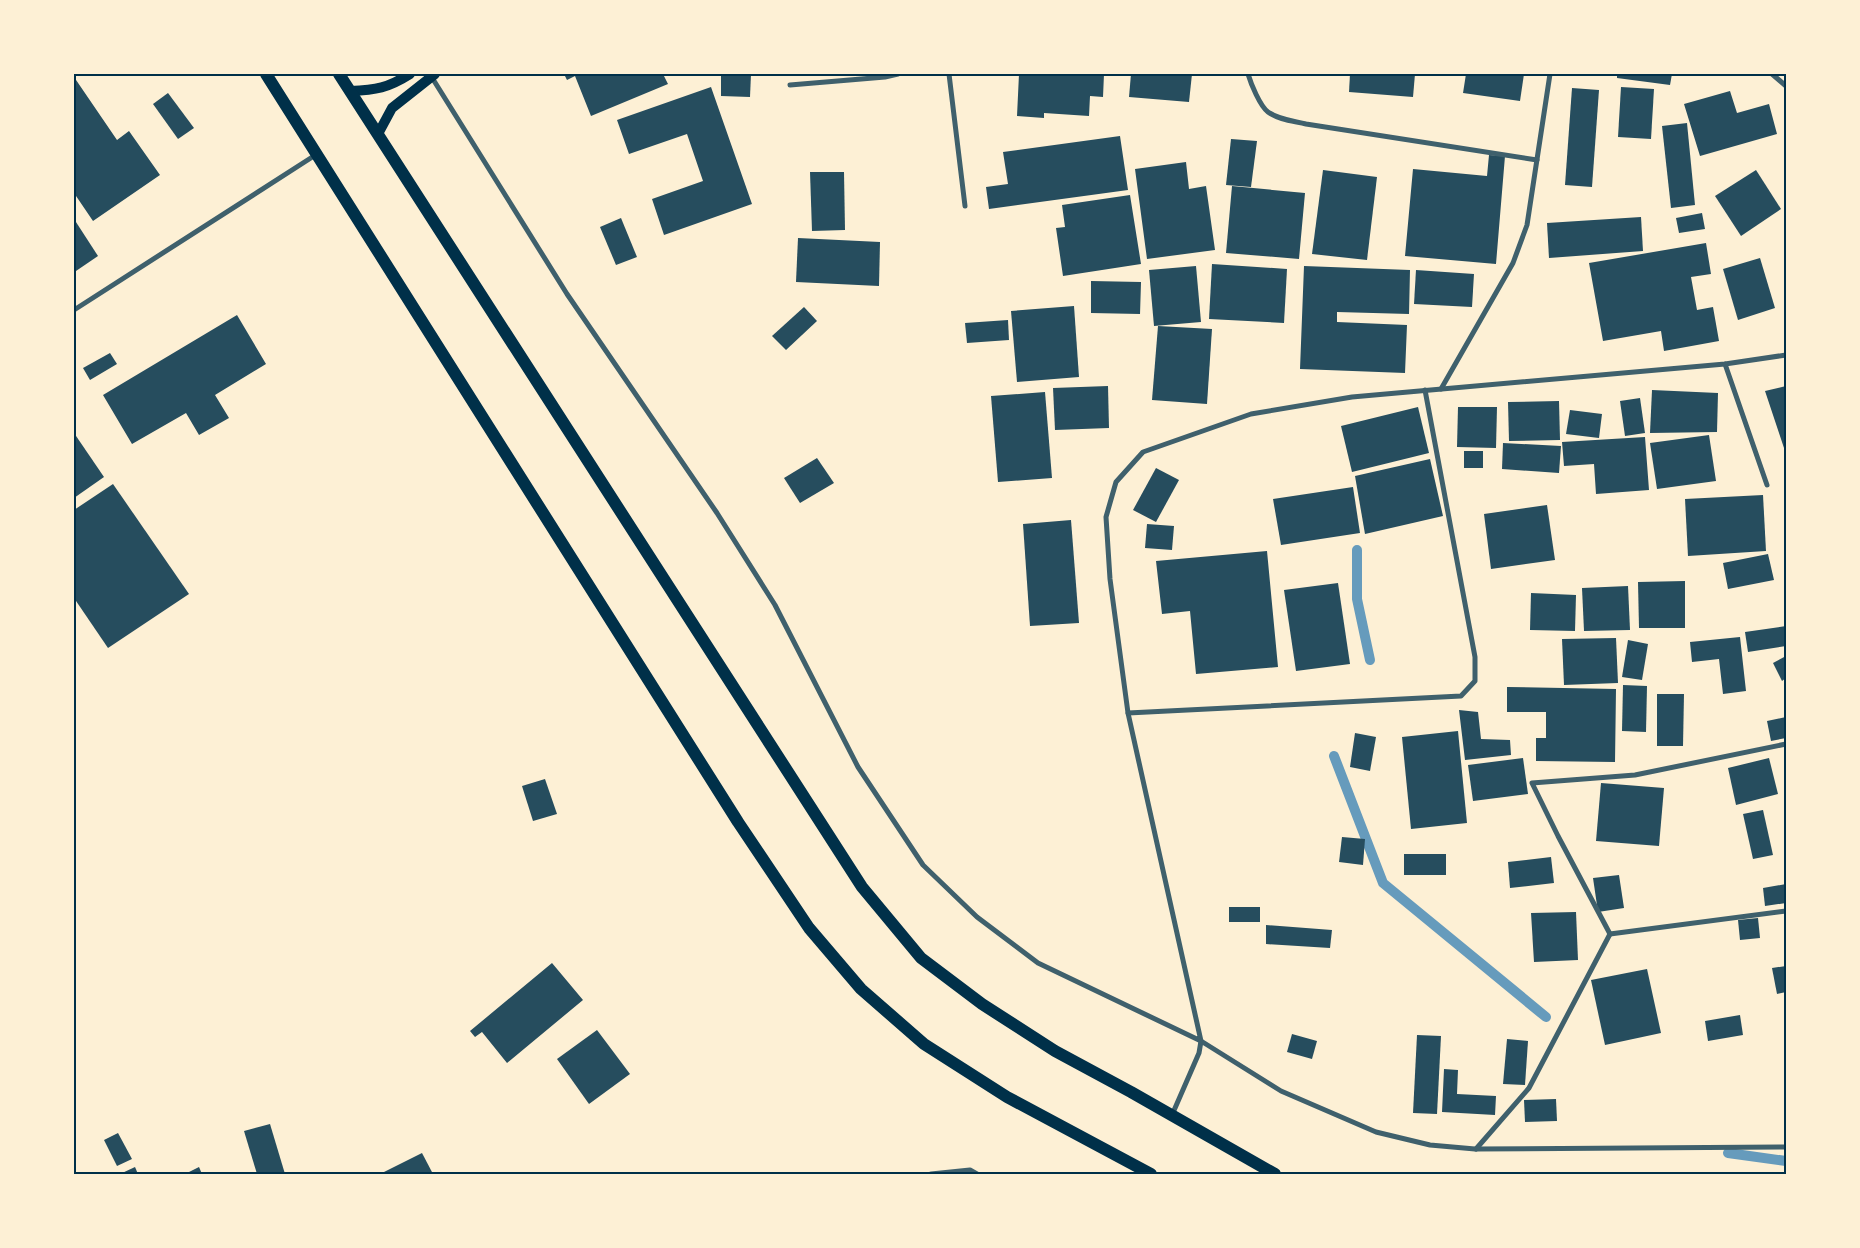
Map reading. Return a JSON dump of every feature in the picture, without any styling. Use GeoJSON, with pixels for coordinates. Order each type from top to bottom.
{"type":"FeatureCollection","features":[{"type":"Feature","properties":{"kind":"main road"},"geometry":{"type":"LineString","coordinates":[[266,74],[738,822],[809,928],[861,989],[924,1044],[1007,1098],[1152,1174]]}},
{"type":"Feature","properties":{"kind":"main road"},"geometry":{"type":"LineString","coordinates":[[339,74],[862,887],[921,958],[982,1004],[1056,1051],[1275,1174]]}},
{"type":"Feature","properties":{"kind":"main road"},"geometry":{"type":"LineString","coordinates":[[350,91],[374,90],[395,83],[410,74]]}},
{"type":"Feature","properties":{"kind":"main road"},"geometry":{"type":"LineString","coordinates":[[378,134],[392,108],[433,75]]}},
{"type":"Feature","properties":{"kind":"street"},"geometry":{"type":"LineString","coordinates":[[790,84],[885,77],[898,74]]}},
{"type":"Feature","properties":{"kind":"street"},"geometry":{"type":"LineString","coordinates":[[949,74],[965,206]]}},
{"type":"Feature","properties":{"kind":"street"},"geometry":{"type":"LineString","coordinates":[[1248,74],[1258,97],[1267,111],[1280,118],[1306,124],[1537,160]]}},
{"type":"Feature","properties":{"kind":"street"},"geometry":{"type":"LineString","coordinates":[[1441,389],[1513,263],[1527,225],[1550,74]]}},
{"type":"Feature","properties":{"kind":"street"},"geometry":{"type":"LineString","coordinates":[[433,75],[567,294],[718,513],[770,597],[858,768],[923,865],[977,917],[1038,963],[1201,1041],[1281,1091],[1376,1132],[1430,1145],[1476,1149],[1786,1147]]}},
{"type":"Feature","properties":{"kind":"street"},"geometry":{"type":"LineString","coordinates":[[1775,75],[1786,86]]}},
{"type":"Feature","properties":{"kind":"street"},"geometry":{"type":"LineString","coordinates":[[74,310],[317,154]]}},
{"type":"Feature","properties":{"kind":"street"},"geometry":{"type":"LineString","coordinates":[[1172,1115],[1199,1053],[1201,1041],[1128,713],[1110,579],[1106,517],[1116,482],[1143,452],[1251,414],[1352,397],[1725,364],[1786,355]]}},
{"type":"Feature","properties":{"kind":"street"},"geometry":{"type":"LineString","coordinates":[[1725,364],[1767,485]]}},
{"type":"Feature","properties":{"kind":"street"},"geometry":{"type":"LineString","coordinates":[[1128,713],[1461,696],[1475,681],[1475,657],[1425,390]]}},
{"type":"Feature","properties":{"kind":"street"},"geometry":{"type":"LineString","coordinates":[[1610,934],[1532,783],[1635,775],[1786,744]]}},
{"type":"Feature","properties":{"kind":"street"},"geometry":{"type":"LineString","coordinates":[[1610,934],[1786,911]]}},
{"type":"Feature","properties":{"kind":"street"},"geometry":{"type":"LineString","coordinates":[[1476,1149],[1529,1088],[1610,934]]}},
{"type":"Feature","properties":{"kind":"street"},"geometry":{"type":"LineString","coordinates":[[931,1174],[970,1170],[977,1174]]}},
{"type":"Feature","properties":{"kind":"building"},"geometry":{"type":"Polygon","coordinates":[[[564,74],[663,74],[668,84],[591,116],[575,76],[567,80],[564,74]]]}},
{"type":"Feature","properties":{"kind":"building"},"geometry":{"type":"Polygon","coordinates":[[[721,74],[751,74],[750,97],[721,96],[721,74]]]}},
{"type":"Feature","properties":{"kind":"building"},"geometry":{"type":"Polygon","coordinates":[[[1019,74],[1104,74],[1103,97],[1090,96],[1089,116],[1044,113],[1044,118],[1017,116],[1019,74]]]}},
{"type":"Feature","properties":{"kind":"building"},"geometry":{"type":"Polygon","coordinates":[[[1131,74],[1192,74],[1189,102],[1129,97],[1131,74]]]}},
{"type":"Feature","properties":{"kind":"building"},"geometry":{"type":"Polygon","coordinates":[[[1350,74],[1415,74],[1413,97],[1349,92],[1350,74]]]}},
{"type":"Feature","properties":{"kind":"building"},"geometry":{"type":"Polygon","coordinates":[[[1466,74],[1524,74],[1520,101],[1463,93],[1466,74]]]}},
{"type":"Feature","properties":{"kind":"building"},"geometry":{"type":"Polygon","coordinates":[[[1617,74],[1672,74],[1670,85],[1617,78],[1617,74]]]}},
{"type":"Feature","properties":{"kind":"building"},"geometry":{"type":"Polygon","coordinates":[[[74,77],[117,140],[129,131],[160,175],[93,221],[74,193],[74,77]]]}},
{"type":"Feature","properties":{"kind":"building"},"geometry":{"type":"Polygon","coordinates":[[[711,87],[752,204],[664,235],[652,199],[703,181],[687,134],[629,154],[617,120],[711,87]]]}},
{"type":"Feature","properties":{"kind":"building"},"geometry":{"type":"Polygon","coordinates":[[[1621,87],[1654,89],[1651,139],[1618,137],[1621,87]]]}},
{"type":"Feature","properties":{"kind":"building"},"geometry":{"type":"Polygon","coordinates":[[[1572,88],[1599,90],[1592,187],[1565,185],[1572,88]]]}},
{"type":"Feature","properties":{"kind":"building"},"geometry":{"type":"Polygon","coordinates":[[[1730,91],[1737,113],[1769,104],[1777,134],[1700,156],[1684,104],[1730,91]]]}},
{"type":"Feature","properties":{"kind":"building"},"geometry":{"type":"Polygon","coordinates":[[[168,93],[194,128],[178,139],[153,104],[168,93]]]}},
{"type":"Feature","properties":{"kind":"building"},"geometry":{"type":"Polygon","coordinates":[[[1687,123],[1695,205],[1671,208],[1662,126],[1687,123]]]}},
{"type":"Feature","properties":{"kind":"building"},"geometry":{"type":"Polygon","coordinates":[[[1120,136],[1128,190],[989,209],[986,187],[1008,184],[1003,152],[1120,136]]]}},
{"type":"Feature","properties":{"kind":"building"},"geometry":{"type":"Polygon","coordinates":[[[1231,139],[1257,141],[1251,187],[1226,185],[1231,139]]]}},
{"type":"Feature","properties":{"kind":"building"},"geometry":{"type":"Polygon","coordinates":[[[1489,155],[1505,156],[1496,264],[1405,256],[1413,169],[1487,176],[1489,155]]]}},
{"type":"Feature","properties":{"kind":"building"},"geometry":{"type":"Polygon","coordinates":[[[1186,162],[1189,189],[1206,186],[1215,250],[1147,259],[1135,169],[1186,162]]]}},
{"type":"Feature","properties":{"kind":"building"},"geometry":{"type":"Polygon","coordinates":[[[1323,170],[1377,177],[1367,260],[1312,254],[1323,170]]]}},
{"type":"Feature","properties":{"kind":"building"},"geometry":{"type":"Polygon","coordinates":[[[1756,170],[1781,209],[1741,236],[1715,196],[1756,170]]]}},
{"type":"Feature","properties":{"kind":"building"},"geometry":{"type":"Polygon","coordinates":[[[810,172],[844,172],[845,230],[812,231],[810,172]]]}},
{"type":"Feature","properties":{"kind":"building"},"geometry":{"type":"Polygon","coordinates":[[[1232,186],[1305,193],[1299,259],[1226,253],[1232,186]]]}},
{"type":"Feature","properties":{"kind":"building"},"geometry":{"type":"Polygon","coordinates":[[[1130,195],[1141,264],[1063,276],[1056,228],[1065,227],[1062,205],[1130,195]]]}},
{"type":"Feature","properties":{"kind":"building"},"geometry":{"type":"Polygon","coordinates":[[[1702,213],[1705,229],[1679,233],[1676,218],[1702,213]]]}},
{"type":"Feature","properties":{"kind":"building"},"geometry":{"type":"Polygon","coordinates":[[[1641,217],[1643,251],[1549,258],[1547,223],[1641,217]]]}},
{"type":"Feature","properties":{"kind":"building"},"geometry":{"type":"Polygon","coordinates":[[[621,218],[637,257],[616,265],[600,227],[621,218]]]}},
{"type":"Feature","properties":{"kind":"building"},"geometry":{"type":"Polygon","coordinates":[[[74,219],[98,256],[76,271],[74,267],[74,219]]]}},
{"type":"Feature","properties":{"kind":"building"},"geometry":{"type":"Polygon","coordinates":[[[798,238],[880,242],[879,286],[796,282],[798,238]]]}},
{"type":"Feature","properties":{"kind":"building"},"geometry":{"type":"Polygon","coordinates":[[[1706,243],[1711,274],[1691,277],[1697,310],[1713,307],[1719,341],[1664,351],[1661,331],[1603,341],[1589,263],[1706,243]]]}},
{"type":"Feature","properties":{"kind":"building"},"geometry":{"type":"Polygon","coordinates":[[[1760,258],[1775,308],[1738,320],[1723,269],[1760,258]]]}},
{"type":"Feature","properties":{"kind":"building"},"geometry":{"type":"Polygon","coordinates":[[[1212,264],[1287,269],[1284,323],[1209,319],[1212,264]]]}},
{"type":"Feature","properties":{"kind":"building"},"geometry":{"type":"Polygon","coordinates":[[[1196,266],[1201,322],[1154,326],[1149,270],[1196,266]]]}},
{"type":"Feature","properties":{"kind":"building"},"geometry":{"type":"Polygon","coordinates":[[[1304,266],[1410,270],[1409,314],[1337,312],[1337,322],[1407,325],[1405,373],[1300,369],[1304,266]]]}},
{"type":"Feature","properties":{"kind":"building"},"geometry":{"type":"Polygon","coordinates":[[[1416,270],[1474,274],[1472,307],[1414,304],[1416,270]]]}},
{"type":"Feature","properties":{"kind":"building"},"geometry":{"type":"Polygon","coordinates":[[[1091,281],[1141,282],[1140,314],[1091,313],[1091,281]]]}},
{"type":"Feature","properties":{"kind":"building"},"geometry":{"type":"Polygon","coordinates":[[[1074,306],[1079,377],[1017,382],[1011,311],[1074,306]]]}},
{"type":"Feature","properties":{"kind":"building"},"geometry":{"type":"Polygon","coordinates":[[[804,307],[817,321],[786,350],[772,336],[804,307]]]}},
{"type":"Feature","properties":{"kind":"building"},"geometry":{"type":"Polygon","coordinates":[[[237,315],[266,364],[215,395],[229,418],[199,435],[186,413],[132,444],[103,395],[237,315]]]}},
{"type":"Feature","properties":{"kind":"building"},"geometry":{"type":"Polygon","coordinates":[[[1008,320],[1009,340],[967,343],[965,323],[1008,320]]]}},
{"type":"Feature","properties":{"kind":"building"},"geometry":{"type":"Polygon","coordinates":[[[1158,326],[1212,329],[1207,404],[1152,400],[1158,326]]]}},
{"type":"Feature","properties":{"kind":"building"},"geometry":{"type":"Polygon","coordinates":[[[110,353],[117,364],[90,380],[83,368],[110,353]]]}},
{"type":"Feature","properties":{"kind":"building"},"geometry":{"type":"Polygon","coordinates":[[[1108,386],[1109,428],[1055,430],[1053,388],[1108,386]]]}},
{"type":"Feature","properties":{"kind":"building"},"geometry":{"type":"Polygon","coordinates":[[[1786,386],[1786,454],[1765,391],[1786,386]]]}},
{"type":"Feature","properties":{"kind":"building"},"geometry":{"type":"Polygon","coordinates":[[[1652,390],[1718,393],[1717,432],[1650,433],[1652,390]]]}},
{"type":"Feature","properties":{"kind":"building"},"geometry":{"type":"Polygon","coordinates":[[[1045,392],[1052,478],[998,482],[991,396],[1045,392]]]}},
{"type":"Feature","properties":{"kind":"building"},"geometry":{"type":"Polygon","coordinates":[[[1640,398],[1645,433],[1625,436],[1620,401],[1640,398]]]}},
{"type":"Feature","properties":{"kind":"building"},"geometry":{"type":"Polygon","coordinates":[[[1559,401],[1560,440],[1509,441],[1508,402],[1559,401]]]}},
{"type":"Feature","properties":{"kind":"building"},"geometry":{"type":"Polygon","coordinates":[[[1418,407],[1429,453],[1352,472],[1341,426],[1418,407]]]}},
{"type":"Feature","properties":{"kind":"building"},"geometry":{"type":"Polygon","coordinates":[[[1458,407],[1497,407],[1496,448],[1457,447],[1458,407]]]}},
{"type":"Feature","properties":{"kind":"building"},"geometry":{"type":"Polygon","coordinates":[[[1570,410],[1602,414],[1599,438],[1566,434],[1570,410]]]}},
{"type":"Feature","properties":{"kind":"building"},"geometry":{"type":"Polygon","coordinates":[[[74,433],[104,477],[74,498],[74,433]]]}},
{"type":"Feature","properties":{"kind":"building"},"geometry":{"type":"Polygon","coordinates":[[[1709,435],[1716,481],[1657,489],[1650,443],[1709,435]]]}},
{"type":"Feature","properties":{"kind":"building"},"geometry":{"type":"Polygon","coordinates":[[[1645,437],[1649,490],[1596,494],[1594,464],[1564,466],[1562,442],[1645,437]]]}},
{"type":"Feature","properties":{"kind":"building"},"geometry":{"type":"Polygon","coordinates":[[[1503,443],[1561,446],[1559,473],[1502,469],[1503,443]]]}},
{"type":"Feature","properties":{"kind":"building"},"geometry":{"type":"Polygon","coordinates":[[[1464,451],[1483,451],[1483,468],[1464,468],[1464,451]]]}},
{"type":"Feature","properties":{"kind":"building"},"geometry":{"type":"Polygon","coordinates":[[[817,458],[834,483],[800,503],[784,478],[817,458]]]}},
{"type":"Feature","properties":{"kind":"building"},"geometry":{"type":"Polygon","coordinates":[[[1430,459],[1443,516],[1365,534],[1355,476],[1430,459]]]}},
{"type":"Feature","properties":{"kind":"building"},"geometry":{"type":"Polygon","coordinates":[[[1156,468],[1179,480],[1156,522],[1133,510],[1156,468]]]}},
{"type":"Feature","properties":{"kind":"building"},"geometry":{"type":"Polygon","coordinates":[[[113,484],[189,594],[108,648],[74,598],[74,510],[113,484]]]}},
{"type":"Feature","properties":{"kind":"building"},"geometry":{"type":"Polygon","coordinates":[[[1353,487],[1360,533],[1281,545],[1273,499],[1353,487]]]}},
{"type":"Feature","properties":{"kind":"building"},"geometry":{"type":"Polygon","coordinates":[[[1763,495],[1766,551],[1688,556],[1685,499],[1763,495]]]}},
{"type":"Feature","properties":{"kind":"building"},"geometry":{"type":"Polygon","coordinates":[[[1547,505],[1555,560],[1491,569],[1484,514],[1547,505]]]}},
{"type":"Feature","properties":{"kind":"building"},"geometry":{"type":"Polygon","coordinates":[[[1071,520],[1079,623],[1030,626],[1023,524],[1071,520]]]}},
{"type":"Feature","properties":{"kind":"building"},"geometry":{"type":"Polygon","coordinates":[[[1147,524],[1174,526],[1172,550],[1145,548],[1147,524]]]}},
{"type":"Feature","properties":{"kind":"building"},"geometry":{"type":"Polygon","coordinates":[[[1267,551],[1278,667],[1196,674],[1190,611],[1162,614],[1156,561],[1267,551]]]}},
{"type":"Feature","properties":{"kind":"building"},"geometry":{"type":"Polygon","coordinates":[[[1768,554],[1774,580],[1728,589],[1723,563],[1768,554]]]}},
{"type":"Feature","properties":{"kind":"building"},"geometry":{"type":"Polygon","coordinates":[[[1685,581],[1685,628],[1639,628],[1638,582],[1685,581]]]}},
{"type":"Feature","properties":{"kind":"building"},"geometry":{"type":"Polygon","coordinates":[[[1338,583],[1350,664],[1296,671],[1284,590],[1338,583]]]}},
{"type":"Feature","properties":{"kind":"building"},"geometry":{"type":"Polygon","coordinates":[[[1628,586],[1630,630],[1584,631],[1582,588],[1628,586]]]}},
{"type":"Feature","properties":{"kind":"building"},"geometry":{"type":"Polygon","coordinates":[[[1531,593],[1576,595],[1575,631],[1530,630],[1531,593]]]}},
{"type":"Feature","properties":{"kind":"building"},"geometry":{"type":"Polygon","coordinates":[[[1786,626],[1786,646],[1748,652],[1745,632],[1786,626]]]}},
{"type":"Feature","properties":{"kind":"building"},"geometry":{"type":"Polygon","coordinates":[[[1740,637],[1746,691],[1723,694],[1719,659],[1692,662],[1690,642],[1740,637]]]}},
{"type":"Feature","properties":{"kind":"building"},"geometry":{"type":"Polygon","coordinates":[[[1616,638],[1618,683],[1564,685],[1562,639],[1616,638]]]}},
{"type":"Feature","properties":{"kind":"building"},"geometry":{"type":"Polygon","coordinates":[[[1628,640],[1648,644],[1642,680],[1622,677],[1628,640]]]}},
{"type":"Feature","properties":{"kind":"building"},"geometry":{"type":"Polygon","coordinates":[[[1786,656],[1786,678],[1782,681],[1773,663],[1786,656]]]}},
{"type":"Feature","properties":{"kind":"building"},"geometry":{"type":"Polygon","coordinates":[[[1623,685],[1647,686],[1646,732],[1622,731],[1623,685]]]}},
{"type":"Feature","properties":{"kind":"building"},"geometry":{"type":"Polygon","coordinates":[[[1507,687],[1616,689],[1615,762],[1536,761],[1536,738],[1546,738],[1546,712],[1507,712],[1507,687]]]}},
{"type":"Feature","properties":{"kind":"building"},"geometry":{"type":"Polygon","coordinates":[[[1657,694],[1684,694],[1683,746],[1657,746],[1657,694]]]}},
{"type":"Feature","properties":{"kind":"building"},"geometry":{"type":"Polygon","coordinates":[[[1459,710],[1478,712],[1481,739],[1510,740],[1511,755],[1465,760],[1459,710]]]}},
{"type":"Feature","properties":{"kind":"building"},"geometry":{"type":"Polygon","coordinates":[[[1786,717],[1786,738],[1771,741],[1767,721],[1786,717]]]}},
{"type":"Feature","properties":{"kind":"building"},"geometry":{"type":"Polygon","coordinates":[[[1458,731],[1467,823],[1411,829],[1402,737],[1458,731]]]}},
{"type":"Feature","properties":{"kind":"building"},"geometry":{"type":"Polygon","coordinates":[[[1355,733],[1376,737],[1370,771],[1350,767],[1355,733]]]}},
{"type":"Feature","properties":{"kind":"building"},"geometry":{"type":"Polygon","coordinates":[[[1523,758],[1528,794],[1473,801],[1468,765],[1523,758]]]}},
{"type":"Feature","properties":{"kind":"building"},"geometry":{"type":"Polygon","coordinates":[[[1769,758],[1778,794],[1736,805],[1728,768],[1769,758]]]}},
{"type":"Feature","properties":{"kind":"building"},"geometry":{"type":"Polygon","coordinates":[[[545,779],[557,814],[533,821],[522,786],[545,779]]]}},
{"type":"Feature","properties":{"kind":"building"},"geometry":{"type":"Polygon","coordinates":[[[1601,783],[1664,788],[1659,846],[1596,841],[1601,783]]]}},
{"type":"Feature","properties":{"kind":"building"},"geometry":{"type":"Polygon","coordinates":[[[1763,810],[1773,855],[1753,859],[1743,814],[1763,810]]]}},
{"type":"Feature","properties":{"kind":"building"},"geometry":{"type":"Polygon","coordinates":[[[1342,837],[1365,839],[1363,865],[1339,862],[1342,837]]]}},
{"type":"Feature","properties":{"kind":"building"},"geometry":{"type":"Polygon","coordinates":[[[1404,854],[1446,854],[1446,875],[1404,875],[1404,854]]]}},
{"type":"Feature","properties":{"kind":"building"},"geometry":{"type":"Polygon","coordinates":[[[1551,857],[1554,883],[1510,888],[1508,862],[1551,857]]]}},
{"type":"Feature","properties":{"kind":"building"},"geometry":{"type":"Polygon","coordinates":[[[1619,875],[1624,908],[1598,912],[1593,878],[1619,875]]]}},
{"type":"Feature","properties":{"kind":"building"},"geometry":{"type":"Polygon","coordinates":[[[1786,884],[1786,903],[1765,906],[1763,888],[1786,884]]]}},
{"type":"Feature","properties":{"kind":"building"},"geometry":{"type":"Polygon","coordinates":[[[1229,907],[1260,907],[1260,922],[1229,922],[1229,907]]]}},
{"type":"Feature","properties":{"kind":"building"},"geometry":{"type":"Polygon","coordinates":[[[1576,912],[1578,960],[1534,962],[1531,913],[1576,912]]]}},
{"type":"Feature","properties":{"kind":"building"},"geometry":{"type":"Polygon","coordinates":[[[1758,918],[1760,938],[1740,940],[1738,920],[1758,918]]]}},
{"type":"Feature","properties":{"kind":"building"},"geometry":{"type":"Polygon","coordinates":[[[1266,925],[1332,930],[1330,948],[1266,944],[1266,925]]]}},
{"type":"Feature","properties":{"kind":"building"},"geometry":{"type":"Polygon","coordinates":[[[552,963],[583,1000],[507,1063],[482,1032],[475,1037],[470,1031],[552,963]]]}},
{"type":"Feature","properties":{"kind":"building"},"geometry":{"type":"Polygon","coordinates":[[[1786,966],[1786,992],[1777,994],[1772,968],[1786,966]]]}},
{"type":"Feature","properties":{"kind":"building"},"geometry":{"type":"Polygon","coordinates":[[[1647,969],[1661,1033],[1605,1045],[1591,980],[1647,969]]]}},
{"type":"Feature","properties":{"kind":"building"},"geometry":{"type":"Polygon","coordinates":[[[1740,1015],[1743,1035],[1708,1041],[1705,1021],[1740,1015]]]}},
{"type":"Feature","properties":{"kind":"building"},"geometry":{"type":"Polygon","coordinates":[[[597,1030],[630,1074],[589,1104],[557,1059],[597,1030]]]}},
{"type":"Feature","properties":{"kind":"building"},"geometry":{"type":"Polygon","coordinates":[[[1292,1034],[1317,1041],[1312,1059],[1287,1052],[1292,1034]]]}},
{"type":"Feature","properties":{"kind":"building"},"geometry":{"type":"Polygon","coordinates":[[[1417,1035],[1441,1036],[1437,1114],[1413,1113],[1417,1035]]]}},
{"type":"Feature","properties":{"kind":"building"},"geometry":{"type":"Polygon","coordinates":[[[1507,1039],[1528,1041],[1525,1085],[1503,1084],[1507,1039]]]}},
{"type":"Feature","properties":{"kind":"building"},"geometry":{"type":"Polygon","coordinates":[[[1444,1069],[1458,1070],[1457,1094],[1496,1096],[1495,1115],[1442,1112],[1444,1069]]]}},
{"type":"Feature","properties":{"kind":"building"},"geometry":{"type":"Polygon","coordinates":[[[1556,1099],[1557,1121],[1525,1122],[1524,1100],[1556,1099]]]}},
{"type":"Feature","properties":{"kind":"building"},"geometry":{"type":"Polygon","coordinates":[[[270,1124],[285,1174],[257,1174],[244,1131],[270,1124]]]}},
{"type":"Feature","properties":{"kind":"building"},"geometry":{"type":"Polygon","coordinates":[[[118,1133],[132,1159],[117,1166],[104,1140],[118,1133]]]}},
{"type":"Feature","properties":{"kind":"building"},"geometry":{"type":"Polygon","coordinates":[[[422,1153],[433,1174],[380,1174],[422,1153]]]}},
{"type":"Feature","properties":{"kind":"building"},"geometry":{"type":"Polygon","coordinates":[[[135,1167],[138,1174],[120,1174],[135,1167]]]}},
{"type":"Feature","properties":{"kind":"building"},"geometry":{"type":"Polygon","coordinates":[[[199,1167],[202,1174],[185,1174],[199,1167]]]}},
{"type":"Feature","properties":{"kind":"waterway"},"geometry":{"type":"LineString","coordinates":[[1357,550],[1357,599],[1370,660]]}},
{"type":"Feature","properties":{"kind":"waterway"},"geometry":{"type":"LineString","coordinates":[[1334,756],[1383,883],[1546,1017]]}},
{"type":"Feature","properties":{"kind":"waterway"},"geometry":{"type":"LineString","coordinates":[[1728,1153],[1786,1161]]}}]}
